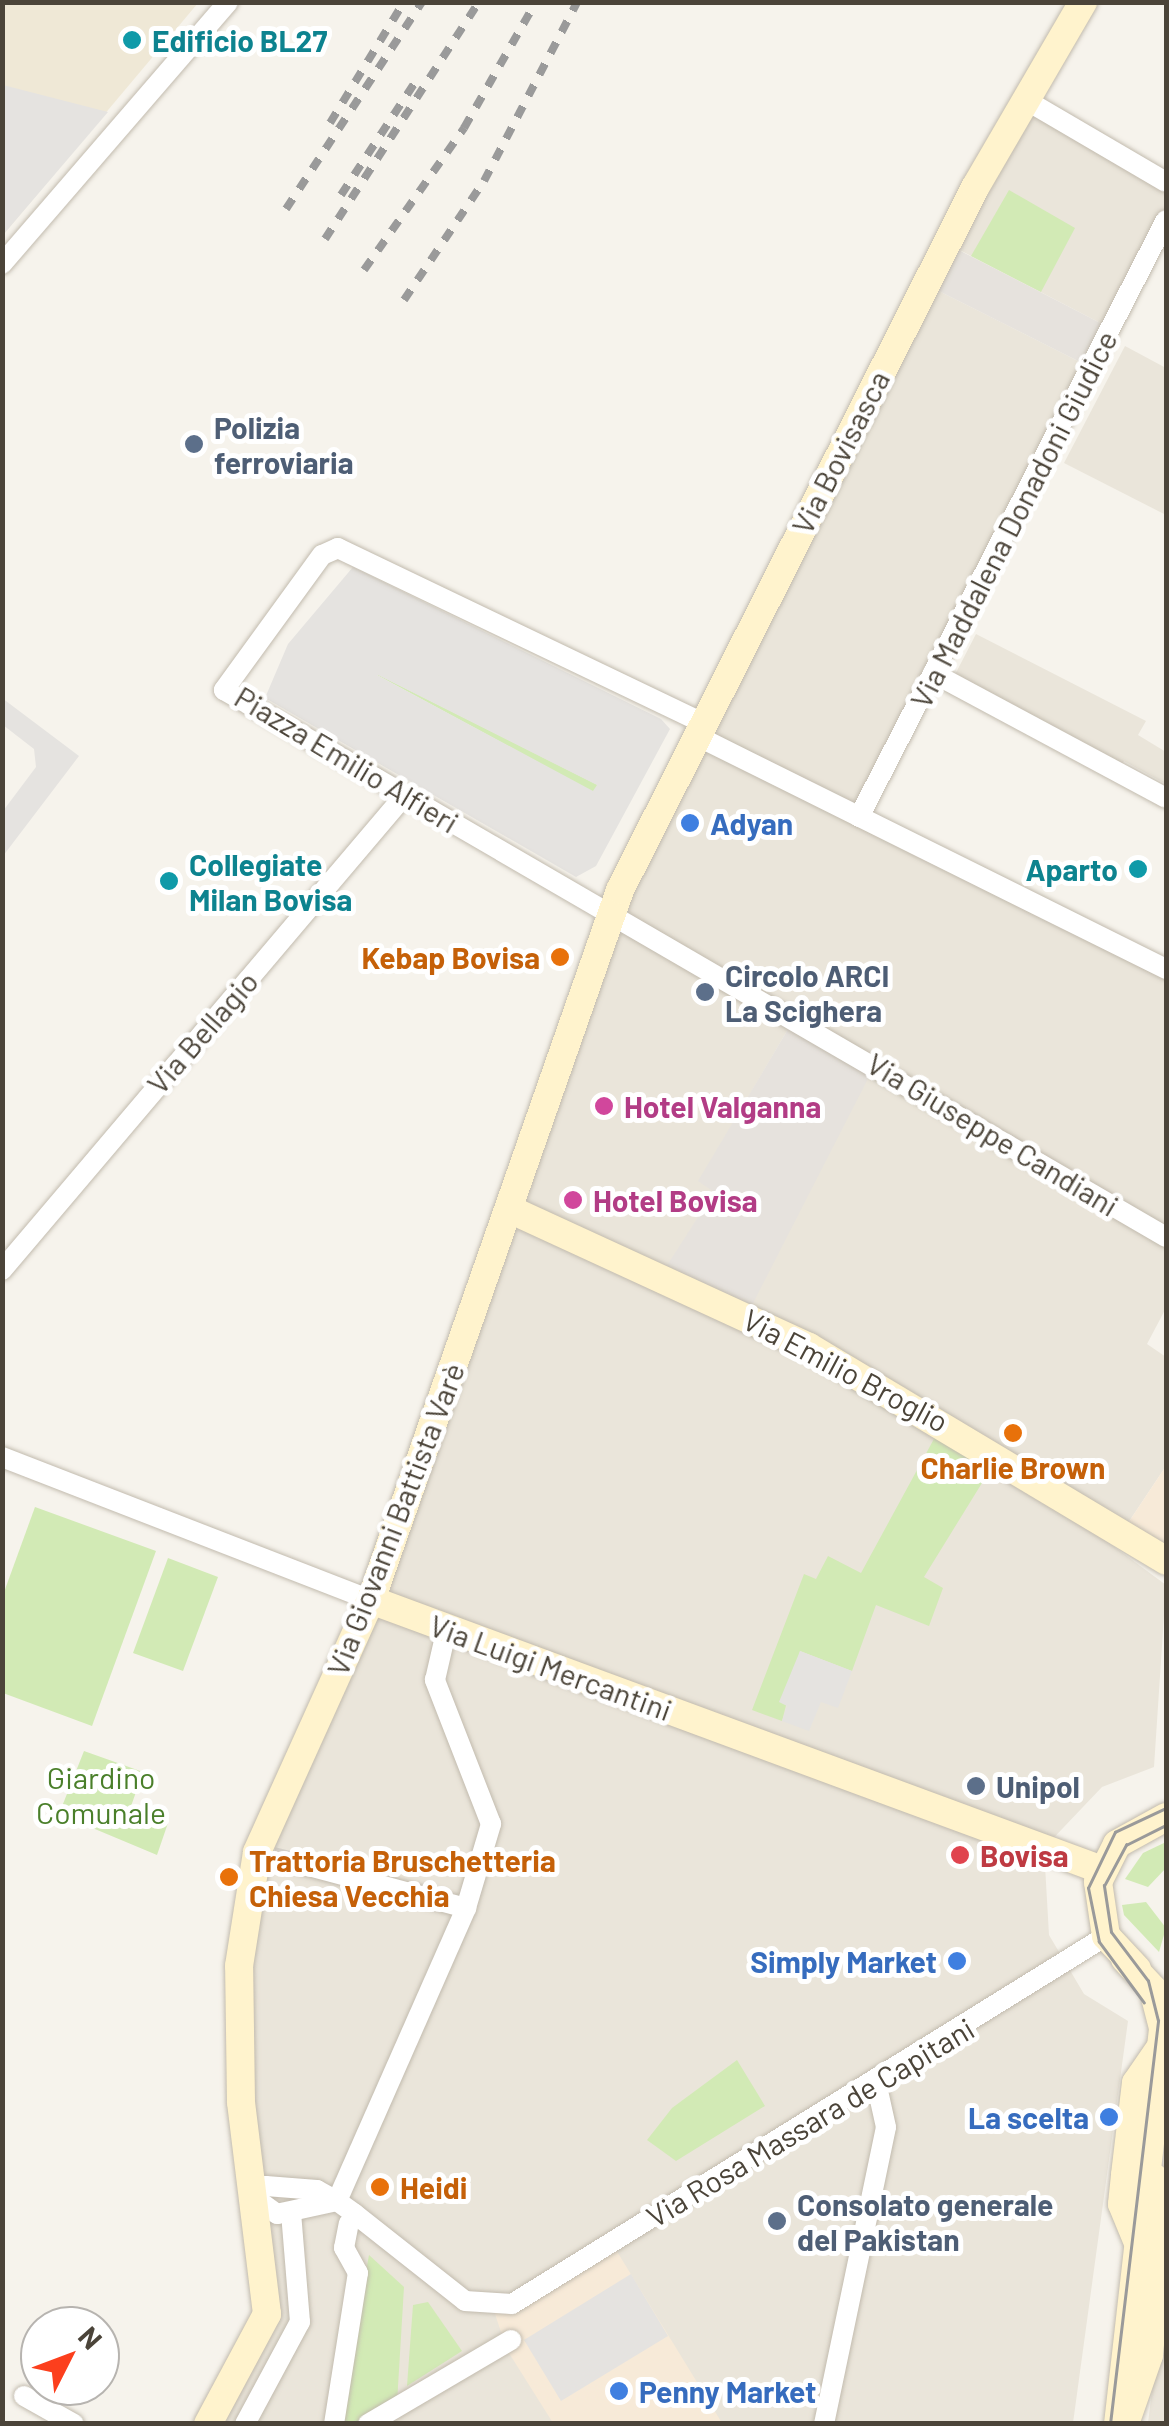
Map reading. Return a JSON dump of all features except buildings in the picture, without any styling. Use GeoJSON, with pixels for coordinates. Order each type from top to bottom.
{"type":"FeatureCollection","features":[{"type":"Feature","properties":{"kind":"street"},"geometry":{"type":"LineString","coordinates":[[2,264],[228,2]]}},
{"type":"Feature","properties":{"kind":"street","name":"Via Bovisasca"},"geometry":{"type":"LineString","coordinates":[[612,910],[700,730],[1024,100],[1083,2]]}},
{"type":"Feature","properties":{"kind":"street"},"geometry":{"type":"LineString","coordinates":[[1024,100],[1166,182]]}},
{"type":"Feature","properties":{"kind":"street","name":"Via Maddalena Donadoni Giudice"},"geometry":{"type":"LineString","coordinates":[[859,817],[1166,220]]}},
{"type":"Feature","properties":{"kind":"street","name":"Piazza Emilio Alfieri"},"geometry":{"type":"LineString","coordinates":[[612,910],[404,796],[224,690],[329,550],[353,552],[700,730]]}},
{"type":"Feature","properties":{"kind":"street"},"geometry":{"type":"LineString","coordinates":[[934,673],[1166,798]]}},
{"type":"Feature","properties":{"kind":"street"},"geometry":{"type":"LineString","coordinates":[[700,730],[859,817],[1166,969]]}},
{"type":"Feature","properties":{"kind":"street","name":"Via Bellagio"},"geometry":{"type":"LineString","coordinates":[[2,1270],[404,796]]}},
{"type":"Feature","properties":{"kind":"street","name":"Via Giovanni Battista Varè"},"geometry":{"type":"LineString","coordinates":[[208,2424],[267,2314],[252,2196],[239,1966],[265,1855],[371,1600],[612,910]]}},
{"type":"Feature","properties":{"kind":"street","name":"Via Giuseppe Candiani"},"geometry":{"type":"LineString","coordinates":[[612,910],[1166,1237]]}},
{"type":"Feature","properties":{"kind":"street","name":"Via Emilio Broglio"},"geometry":{"type":"LineString","coordinates":[[510,1209],[810,1347],[1166,1561]]}},
{"type":"Feature","properties":{"kind":"street","name":"Via Luigi Mercantini"},"geometry":{"type":"LineString","coordinates":[[2,1457],[371,1600],[1102,1870]]}},
{"type":"Feature","properties":{"kind":"street"},"geometry":{"type":"LineString","coordinates":[[337,2201],[466,1908],[491,1824],[435,1680],[447,1628]]}},
{"type":"Feature","properties":{"kind":"street"},"geometry":{"type":"LineString","coordinates":[[1122,2424],[1164,2031],[1156,1995],[1106,1936],[1102,1870],[1128,1834],[1166,1817]]}},
{"type":"Feature","properties":{"kind":"street"},"geometry":{"type":"LineString","coordinates":[[301,1864],[466,1908]]}},
{"type":"Feature","properties":{"kind":"street","name":"Via Rosa Massara de Capitani"},"geometry":{"type":"LineString","coordinates":[[337,2201],[465,2301],[512,2304],[1106,1936]]}},
{"type":"Feature","properties":{"kind":"street"},"geometry":{"type":"LineString","coordinates":[[1125,1960],[1166,1979]]}},
{"type":"Feature","properties":{"kind":"street"},"geometry":{"type":"LineString","coordinates":[[1138,2250],[1122,2204],[1134,2090],[1164,2031]]}},
{"type":"Feature","properties":{"kind":"street"},"geometry":{"type":"LineString","coordinates":[[824,2424],[886,2128],[876,2082]]}},
{"type":"Feature","properties":{"kind":"street"},"geometry":{"type":"LineString","coordinates":[[1122,2424],[1148,2364],[1165,2205],[1149,2155]]}},
{"type":"Feature","properties":{"kind":"street"},"geometry":{"type":"LineString","coordinates":[[266,2186],[303,2188],[337,2201],[290,2212],[267,2210],[252,2196],[266,2186]]}},
{"type":"Feature","properties":{"kind":"street"},"geometry":{"type":"LineString","coordinates":[[245,2424],[300,2322],[290,2212]]}},
{"type":"Feature","properties":{"kind":"street"},"geometry":{"type":"LineString","coordinates":[[334,2424],[358,2274],[344,2248],[350,2223]]}},
{"type":"Feature","properties":{"kind":"street"},"geometry":{"type":"LineString","coordinates":[[368,2424],[511,2340]]}},
{"type":"Feature","properties":{"kind":"street"},"geometry":{"type":"LineString","coordinates":[[42,2406],[74,2424]]}},
{"type":"Feature","properties":{"kind":"shaded area"},"geometry":{"type":"Polygon","coordinates":[[[3,3],[198,3],[3,235],[3,3]]]}},
{"type":"Feature","properties":{"kind":"shaded area"},"geometry":{"type":"Polygon","coordinates":[[[2,85],[108,112],[3,235],[2,85]]]}},
{"type":"Feature","properties":{"kind":"shaded area"},"geometry":{"type":"Polygon","coordinates":[[[1025,101],[1166,183],[1166,219],[1110,328],[948,244],[1025,101]]]}},
{"type":"Feature","properties":{"kind":"shaded area"},"geometry":{"type":"Polygon","coordinates":[[[947,244],[1110,328],[1090,367],[927,285],[947,244]]]}},
{"type":"Feature","properties":{"kind":"shaded area"},"geometry":{"type":"Polygon","coordinates":[[[927,285],[1090,367],[859,816],[697,736],[927,285]]]}},
{"type":"Feature","properties":{"kind":"shaded area"},"geometry":{"type":"Polygon","coordinates":[[[1125,346],[1166,368],[1166,515],[1064,463],[1125,346]]]}},
{"type":"Feature","properties":{"kind":"shaded area"},"geometry":{"type":"Polygon","coordinates":[[[353,567],[661,719],[670,729],[596,866],[576,877],[265,698],[288,644],[353,567]],[[377,675],[593,791],[597,785],[377,675]]]}},
{"type":"Feature","properties":{"kind":"shaded area"},"geometry":{"type":"Polygon","coordinates":[[[976,634],[1146,721],[1138,735],[1166,752],[1166,784],[1124,761],[1113,778],[946,692],[976,634]]]}},
{"type":"Feature","properties":{"kind":"shaded area"},"geometry":{"type":"Polygon","coordinates":[[[2,698],[79,756],[3,856],[3,811],[36,767],[34,749],[3,725],[2,698]]]}},
{"type":"Feature","properties":{"kind":"shaded area"},"geometry":{"type":"Polygon","coordinates":[[[697,737],[1166,971],[1166,1235],[794,1019],[699,1181],[715,1191],[660,1278],[874,1067],[1166,1238],[1166,1308],[1147,1344],[1166,1357],[1166,1466],[1122,1532],[944,1421],[1166,1585],[1154,1767],[1102,1787],[1044,1848],[1049,1935],[1084,1994],[1128,2021],[1073,2423],[208,2424],[263,2328],[241,2102],[257,1854],[372,1601],[604,931],[697,737]]]}},
{"type":"Feature","properties":{"kind":"shaded area"},"geometry":{"type":"Polygon","coordinates":[[[794,1019],[874,1067],[746,1317],[659,1278],[714,1192],[698,1181],[794,1019]]]}},
{"type":"Feature","properties":{"kind":"shaded area"},"geometry":{"type":"Polygon","coordinates":[[[1166,1466],[1166,1560],[1122,1532],[1166,1466]]]}},
{"type":"Feature","properties":{"kind":"shaded area"},"geometry":{"type":"Polygon","coordinates":[[[800,1651],[852,1671],[838,1708],[821,1702],[809,1731],[782,1721],[787,1706],[779,1702],[800,1651]]]}},
{"type":"Feature","properties":{"kind":"shaded area"},"geometry":{"type":"Polygon","coordinates":[[[613,2245],[722,2423],[553,2423],[507,2350],[494,2311],[613,2245]]]}},
{"type":"Feature","properties":{"kind":"shaded area"},"geometry":{"type":"Polygon","coordinates":[[[631,2274],[668,2336],[561,2401],[524,2340],[631,2274]]]}},
{"type":"Feature","properties":{"kind":"shaded area"},"geometry":{"type":"Polygon","coordinates":[[[1166,2278],[1166,2423],[1148,2423],[1166,2278]]]}},
{"type":"Feature","properties":{"kind":"green space"},"geometry":{"type":"Polygon","coordinates":[[[1009,190],[1075,228],[1041,292],[971,256],[1009,190]]]}},
{"type":"Feature","properties":{"kind":"green space"},"geometry":{"type":"Polygon","coordinates":[[[351,661],[598,785],[593,792],[351,661]]]}},
{"type":"Feature","properties":{"kind":"green space"},"geometry":{"type":"Polygon","coordinates":[[[935,1437],[990,1470],[924,1577],[943,1588],[929,1626],[876,1605],[852,1671],[800,1651],[782,1721],[752,1710],[804,1574],[816,1579],[828,1556],[861,1573],[935,1437]]]}},
{"type":"Feature","properties":{"kind":"green space"},"geometry":{"type":"Polygon","coordinates":[[[35,1507],[156,1551],[92,1726],[3,1693],[3,1595],[35,1507]]]}},
{"type":"Feature","properties":{"kind":"green space"},"geometry":{"type":"Polygon","coordinates":[[[168,1558],[218,1577],[183,1671],[133,1653],[168,1558]]]}},
{"type":"Feature","properties":{"kind":"green space","name":"Giardino Comunale"},"geometry":{"type":"Polygon","coordinates":[[[84,1751],[143,1772],[129,1812],[168,1823],[157,1855],[59,1814],[84,1751]]]}},
{"type":"Feature","properties":{"kind":"green space"},"geometry":{"type":"Polygon","coordinates":[[[1166,1842],[1166,1868],[1148,1887],[1125,1879],[1143,1853],[1166,1842]]]}},
{"type":"Feature","properties":{"kind":"green space"},"geometry":{"type":"Polygon","coordinates":[[[1146,1902],[1166,1928],[1159,1952],[1124,1915],[1122,1905],[1146,1902]]]}},
{"type":"Feature","properties":{"kind":"green space"},"geometry":{"type":"Polygon","coordinates":[[[737,2060],[765,2106],[676,2161],[647,2140],[672,2108],[737,2060]]]}},
{"type":"Feature","properties":{"kind":"green space"},"geometry":{"type":"Polygon","coordinates":[[[369,2255],[404,2287],[397,2403],[363,2423],[338,2424],[369,2255]]]}},
{"type":"Feature","properties":{"kind":"green space"},"geometry":{"type":"Polygon","coordinates":[[[428,2302],[462,2351],[407,2386],[413,2305],[428,2302]]]}},
{"type":"Feature","properties":{"kind":"tunnel"},"geometry":{"type":"LineString","coordinates":[[273,1857],[301,1864]]}},
{"type":"Feature","properties":{"kind":"tram line"},"geometry":{"type":"LineString","coordinates":[[1144,2003],[1099,1942],[1088,1888],[1115,1832],[1166,1808]]}},
{"type":"Feature","properties":{"kind":"tram line"},"geometry":{"type":"LineString","coordinates":[[1110,2424],[1158,2021],[1148,1981],[1111,1932],[1104,1886],[1126,1845],[1166,1825]]}},
{"type":"Feature","properties":{"kind":"railway"},"geometry":{"type":"LineString","coordinates":[[330,123],[404,2]]}},
{"type":"Feature","properties":{"kind":"railway"},"geometry":{"type":"LineString","coordinates":[[286,209],[422,2]]}},
{"type":"Feature","properties":{"kind":"railway"},"geometry":{"type":"LineString","coordinates":[[325,239],[479,2]]}},
{"type":"Feature","properties":{"kind":"railway"},"geometry":{"type":"LineString","coordinates":[[364,270],[464,128],[536,2]]}},
{"type":"Feature","properties":{"kind":"railway"},"geometry":{"type":"LineString","coordinates":[[404,300],[484,181],[577,2]]}},
{"type":"Feature","properties":{"kind":"railway"},"geometry":{"type":"LineString","coordinates":[[341,195],[418,78]]}},
{"type":"Feature","properties":{"kind":"place","name":"Edificio BL27"},"geometry":{"type":"Point","coordinates":[132,40]}},
{"type":"Feature","properties":{"kind":"place","name":"Polizia ferroviaria"},"geometry":{"type":"Point","coordinates":[194,444]}},
{"type":"Feature","properties":{"kind":"place","name":"Adyan"},"geometry":{"type":"Point","coordinates":[690,823]}},
{"type":"Feature","properties":{"kind":"place","name":"Aparto"},"geometry":{"type":"Point","coordinates":[1138,869]}},
{"type":"Feature","properties":{"kind":"place","name":"Collegiate Milan Bovisa"},"geometry":{"type":"Point","coordinates":[169,881]}},
{"type":"Feature","properties":{"kind":"place","name":"Kebap Bovisa"},"geometry":{"type":"Point","coordinates":[560,957]}},
{"type":"Feature","properties":{"kind":"place","name":"Circolo ARCI La Scighera"},"geometry":{"type":"Point","coordinates":[705,992]}},
{"type":"Feature","properties":{"kind":"place","name":"Hotel Valganna"},"geometry":{"type":"Point","coordinates":[604,1106]}},
{"type":"Feature","properties":{"kind":"place","name":"Hotel Bovisa"},"geometry":{"type":"Point","coordinates":[573,1200]}},
{"type":"Feature","properties":{"kind":"place","name":"Charlie Brown"},"geometry":{"type":"Point","coordinates":[1013,1433]}},
{"type":"Feature","properties":{"kind":"place","name":"Unipol"},"geometry":{"type":"Point","coordinates":[976,1786]}},
{"type":"Feature","properties":{"kind":"place","name":"Bovisa"},"geometry":{"type":"Point","coordinates":[960,1855]}},
{"type":"Feature","properties":{"kind":"place","name":"Trattoria Bruschetteria Chiesa Vecchia"},"geometry":{"type":"Point","coordinates":[229,1877]}},
{"type":"Feature","properties":{"kind":"place","name":"Simply Market"},"geometry":{"type":"Point","coordinates":[957,1961]}},
{"type":"Feature","properties":{"kind":"place","name":"La scelta"},"geometry":{"type":"Point","coordinates":[1109,2117]}},
{"type":"Feature","properties":{"kind":"place","name":"Heidi"},"geometry":{"type":"Point","coordinates":[380,2187]}},
{"type":"Feature","properties":{"kind":"place","name":"Consolato generale del Pakistan"},"geometry":{"type":"Point","coordinates":[777,2221]}},
{"type":"Feature","properties":{"kind":"place","name":"Penny Market"},"geometry":{"type":"Point","coordinates":[619,2391]}}]}
